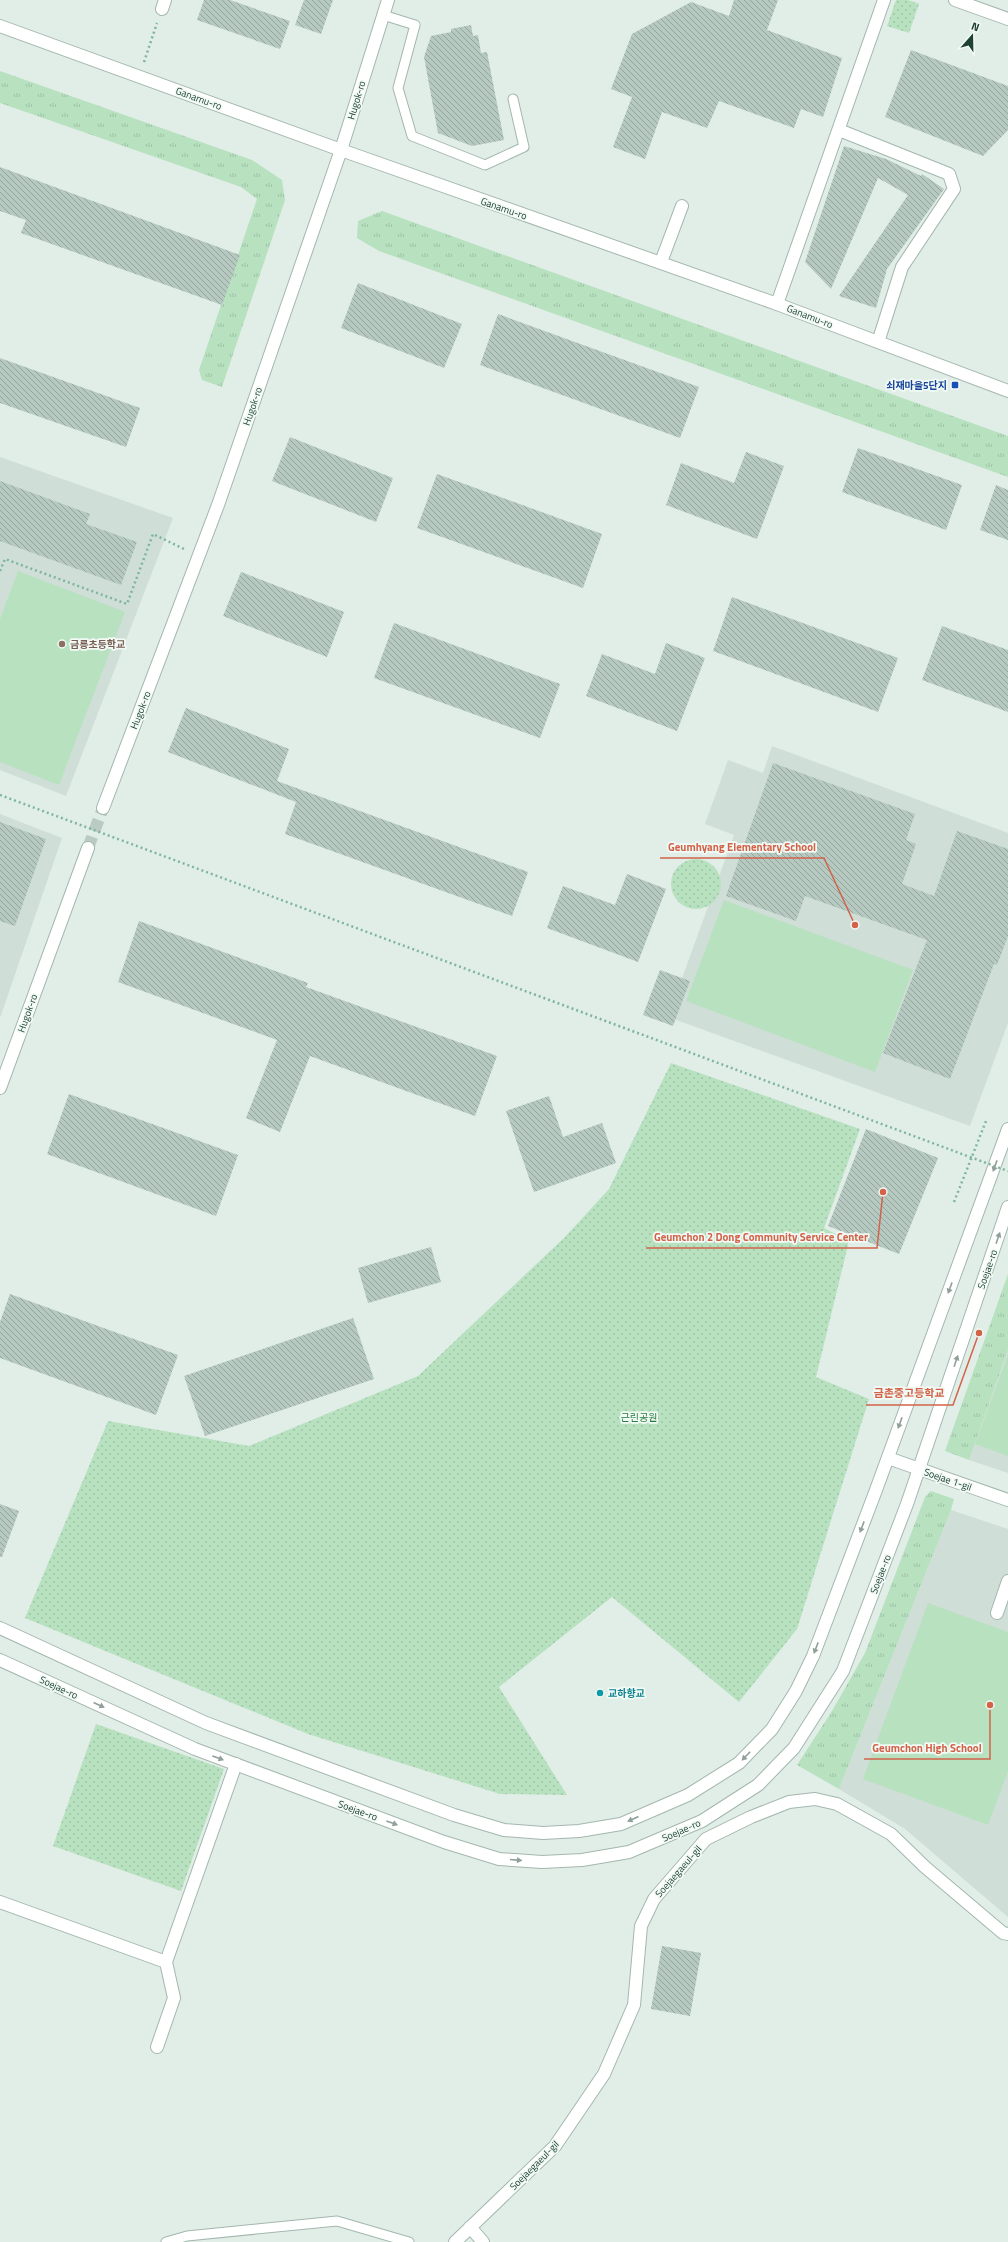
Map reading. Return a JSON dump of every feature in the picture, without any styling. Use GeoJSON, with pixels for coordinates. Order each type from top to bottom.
{"type":"FeatureCollection","features":[{"type":"Feature","properties":{"kind":"street","name":"Hugok-ro"},"geometry":{"type":"LineString","coordinates":[[103,808],[200,556],[341,150],[388,0]]}},
{"type":"Feature","properties":{"kind":"street"},"geometry":{"type":"LineString","coordinates":[[778,304],[884,0]]}},
{"type":"Feature","properties":{"kind":"street"},"geometry":{"type":"LineString","coordinates":[[955,0],[1008,19]]}},
{"type":"Feature","properties":{"kind":"street","name":"Ganamu-ro"},"geometry":{"type":"LineString","coordinates":[[0,26],[341,150],[778,304],[1008,391]]}},
{"type":"Feature","properties":{"kind":"street"},"geometry":{"type":"LineString","coordinates":[[839,130],[949,174],[954,190],[902,267],[880,336]]}},
{"type":"Feature","properties":{"kind":"street"},"geometry":{"type":"LineString","coordinates":[[661,262],[682,206]]}},
{"type":"Feature","properties":{"kind":"street","name":"Hugok-ro"},"geometry":{"type":"LineString","coordinates":[[0,1088],[88,848]]}},
{"type":"Feature","properties":{"kind":"street"},"geometry":{"type":"LineString","coordinates":[[0,1628],[206,1723],[454,1815],[504,1830],[543,1833],[579,1831],[621,1824],[688,1796],[739,1763],[772,1729],[796,1691],[813,1656],[888,1458],[1008,1129]]}},
{"type":"Feature","properties":{"kind":"street","name":"Soejae-ro"},"geometry":{"type":"LineString","coordinates":[[0,1660],[195,1749],[444,1842],[499,1859],[542,1862],[582,1860],[629,1852],[702,1821],[758,1785],[794,1748],[843,1671],[919,1469],[1008,1207]]}},
{"type":"Feature","properties":{"kind":"street","name":"Soejae 1-gil"},"geometry":{"type":"LineString","coordinates":[[888,1458],[1008,1500]]}},
{"type":"Feature","properties":{"kind":"street"},"geometry":{"type":"LineString","coordinates":[[997,1613],[1008,1581]]}},
{"type":"Feature","properties":{"kind":"street"},"geometry":{"type":"LineString","coordinates":[[157,2047],[174,1998],[166,1962],[236,1764]]}},
{"type":"Feature","properties":{"kind":"street","name":"Soejaegaeul-gil"},"geometry":{"type":"LineString","coordinates":[[455,2242],[555,2146],[604,2074],[634,2005],[641,1926],[654,1899],[706,1840],[751,1817],[789,1802],[815,1799],[837,1804],[891,1834],[925,1867],[1003,1933],[1008,1934]]}},
{"type":"Feature","properties":{"kind":"street"},"geometry":{"type":"LineString","coordinates":[[0,1902],[166,1962]]}},
{"type":"Feature","properties":{"kind":"street"},"geometry":{"type":"LineString","coordinates":[[470,2227],[483,2242]]}},
{"type":"Feature","properties":{"kind":"lane"},"geometry":{"type":"LineString","coordinates":[[383,15],[415,25],[398,88],[412,136],[485,165],[524,147],[513,99]]}},
{"type":"Feature","properties":{"kind":"lane"},"geometry":{"type":"LineString","coordinates":[[166,2242],[187,2236],[337,2221],[409,2242]]}},
{"type":"Feature","properties":{"kind":"path"},"geometry":{"type":"LineString","coordinates":[[139,76],[164,5]]}},
{"type":"Feature","properties":{"kind":"path"},"geometry":{"type":"LineString","coordinates":[[0,571],[5,559],[127,604],[153,534],[200,556]]}},
{"type":"Feature","properties":{"kind":"path"},"geometry":{"type":"LineString","coordinates":[[0,795],[970,1158]]}},
{"type":"Feature","properties":{"kind":"path"},"geometry":{"type":"LineString","coordinates":[[851,1114],[1008,1171]]}},
{"type":"Feature","properties":{"kind":"path"},"geometry":{"type":"LineString","coordinates":[[954,1202],[970,1158],[986,1121]]}},
{"type":"Feature","properties":{"kind":"shaded area","name":"금릉초등학교"},"geometry":{"type":"Polygon","coordinates":[[[0,457],[173,518],[66,796],[0,770],[0,457]]]}},
{"type":"Feature","properties":{"kind":"shaded area"},"geometry":{"type":"Polygon","coordinates":[[[772,746],[1008,833],[1008,1023],[970,1126],[668,1017],[734,835],[705,824],[728,760],[763,773],[772,746]]]}},
{"type":"Feature","properties":{"kind":"shaded area"},"geometry":{"type":"Polygon","coordinates":[[[0,814],[62,838],[0,1018],[0,814]]]}},
{"type":"Feature","properties":{"kind":"shaded area"},"geometry":{"type":"Polygon","coordinates":[[[1008,1350],[1008,1473],[969,1460],[1008,1350]]]}},
{"type":"Feature","properties":{"kind":"shaded area"},"geometry":{"type":"Polygon","coordinates":[[[951,1510],[1008,1529],[1008,1917],[905,1829],[839,1789],[951,1510]]]}},
{"type":"Feature","properties":{"kind":"green space"},"geometry":{"type":"Polygon","coordinates":[[[896,0],[908,0],[919,4],[909,33],[887,26],[896,0]]]}},
{"type":"Feature","properties":{"kind":"green space"},"geometry":{"type":"Polygon","coordinates":[[[0,71],[252,160],[282,180],[285,200],[222,387],[202,380],[199,370],[257,199],[241,187],[0,103],[0,71]]]}},
{"type":"Feature","properties":{"kind":"green space"},"geometry":{"type":"Polygon","coordinates":[[[382,211],[1008,436],[1008,477],[379,251],[357,238],[358,221],[382,211]]]}},
{"type":"Feature","properties":{"kind":"green space"},"geometry":{"type":"Polygon","coordinates":[[[18,571],[125,612],[59,785],[0,762],[0,619],[18,571]]]}},
{"type":"Feature","properties":{"kind":"green space"},"geometry":{"type":"Polygon","coordinates":[[[696,859],[710,863],[717,870],[721,884],[717,898],[710,905],[696,909],[682,905],[675,898],[671,884],[675,870],[682,863],[696,859]]]}},
{"type":"Feature","properties":{"kind":"green space"},"geometry":{"type":"Polygon","coordinates":[[[724,900],[913,970],[875,1072],[686,1001],[724,900]]]}},
{"type":"Feature","properties":{"kind":"green space","name":"근린공원"},"geometry":{"type":"Polygon","coordinates":[[[671,1063],[860,1129],[824,1228],[849,1241],[816,1377],[869,1399],[797,1629],[739,1702],[612,1597],[499,1687],[567,1795],[500,1794],[308,1734],[25,1618],[108,1421],[249,1446],[418,1376],[565,1237],[609,1189],[671,1063]]]}},
{"type":"Feature","properties":{"kind":"green space"},"geometry":{"type":"Polygon","coordinates":[[[1008,1274],[1008,1350],[969,1460],[945,1451],[1008,1274]]]}},
{"type":"Feature","properties":{"kind":"green space"},"geometry":{"type":"Polygon","coordinates":[[[1008,1355],[1008,1456],[975,1444],[1008,1355]]]}},
{"type":"Feature","properties":{"kind":"green space"},"geometry":{"type":"Polygon","coordinates":[[[931,1491],[954,1499],[951,1510],[839,1789],[797,1765],[832,1711],[865,1653],[925,1497],[931,1491]]]}},
{"type":"Feature","properties":{"kind":"green space"},"geometry":{"type":"Polygon","coordinates":[[[928,1603],[1008,1632],[1008,1771],[988,1825],[863,1779],[928,1603]]]}},
{"type":"Feature","properties":{"kind":"green space"},"geometry":{"type":"Polygon","coordinates":[[[96,1724],[224,1769],[181,1891],[53,1846],[96,1724]]]}},
{"type":"Feature","properties":{"kind":"building"},"geometry":{"type":"Polygon","coordinates":[[[204,0],[230,0],[290,21],[280,49],[197,20],[204,0]]]}},
{"type":"Feature","properties":{"kind":"building"},"geometry":{"type":"Polygon","coordinates":[[[304,0],[333,0],[321,34],[295,25],[304,0]]]}},
{"type":"Feature","properties":{"kind":"building"},"geometry":{"type":"Polygon","coordinates":[[[734,0],[778,0],[767,30],[842,58],[823,117],[801,109],[794,128],[719,101],[707,128],[662,112],[645,159],[613,147],[632,97],[611,89],[632,34],[691,2],[729,16],[734,0]]]}},
{"type":"Feature","properties":{"kind":"building"},"geometry":{"type":"Polygon","coordinates":[[[471,25],[473,36],[478,35],[481,53],[487,52],[504,140],[472,146],[438,133],[424,57],[431,36],[451,32],[451,29],[471,25]]]}},
{"type":"Feature","properties":{"kind":"building"},"geometry":{"type":"Polygon","coordinates":[[[911,50],[1008,86],[1008,130],[983,156],[885,117],[911,50]]]}},
{"type":"Feature","properties":{"kind":"building"},"geometry":{"type":"Polygon","coordinates":[[[844,146],[886,159],[921,176],[922,174],[944,189],[887,269],[876,308],[839,296],[908,195],[878,178],[831,289],[805,262],[844,146]]]}},
{"type":"Feature","properties":{"kind":"building"},"geometry":{"type":"Polygon","coordinates":[[[0,167],[240,255],[222,305],[21,233],[26,220],[0,211],[0,167]]]}},
{"type":"Feature","properties":{"kind":"building"},"geometry":{"type":"Polygon","coordinates":[[[358,283],[462,324],[444,368],[341,328],[358,283]]]}},
{"type":"Feature","properties":{"kind":"building"},"geometry":{"type":"Polygon","coordinates":[[[498,314],[699,387],[680,438],[480,365],[498,314]]]}},
{"type":"Feature","properties":{"kind":"building"},"geometry":{"type":"Polygon","coordinates":[[[0,358],[140,408],[126,447],[0,403],[0,358]]]}},
{"type":"Feature","properties":{"kind":"building"},"geometry":{"type":"Polygon","coordinates":[[[290,437],[393,478],[376,522],[272,481],[290,437]]]}},
{"type":"Feature","properties":{"kind":"building"},"geometry":{"type":"Polygon","coordinates":[[[858,448],[962,485],[946,530],[842,492],[858,448]]]}},
{"type":"Feature","properties":{"kind":"building"},"geometry":{"type":"Polygon","coordinates":[[[746,452],[784,466],[757,539],[666,505],[681,463],[734,483],[746,452]]]}},
{"type":"Feature","properties":{"kind":"building"},"geometry":{"type":"Polygon","coordinates":[[[437,474],[602,534],[583,588],[417,528],[437,474]]]}},
{"type":"Feature","properties":{"kind":"building"},"geometry":{"type":"Polygon","coordinates":[[[0,481],[90,514],[86,524],[137,542],[121,585],[0,541],[0,481]]]}},
{"type":"Feature","properties":{"kind":"building"},"geometry":{"type":"Polygon","coordinates":[[[996,485],[1008,490],[1008,540],[980,530],[996,485]]]}},
{"type":"Feature","properties":{"kind":"building"},"geometry":{"type":"Polygon","coordinates":[[[241,572],[344,612],[327,657],[223,616],[241,572]]]}},
{"type":"Feature","properties":{"kind":"building"},"geometry":{"type":"Polygon","coordinates":[[[732,597],[898,658],[878,712],[713,651],[732,597]]]}},
{"type":"Feature","properties":{"kind":"building"},"geometry":{"type":"Polygon","coordinates":[[[394,623],[560,684],[540,738],[374,678],[394,623]]]}},
{"type":"Feature","properties":{"kind":"building"},"geometry":{"type":"Polygon","coordinates":[[[942,626],[1008,650],[1008,712],[922,680],[942,626]]]}},
{"type":"Feature","properties":{"kind":"building"},"geometry":{"type":"Polygon","coordinates":[[[666,643],[705,658],[677,731],[586,696],[602,654],[655,674],[666,643]]]}},
{"type":"Feature","properties":{"kind":"building"},"geometry":{"type":"Polygon","coordinates":[[[186,708],[289,749],[277,781],[528,872],[512,916],[285,834],[296,802],[168,752],[186,708]]]}},
{"type":"Feature","properties":{"kind":"building"},"geometry":{"type":"Polygon","coordinates":[[[773,763],[915,814],[906,840],[916,844],[902,884],[934,896],[957,831],[1008,849],[1008,936],[997,965],[994,964],[950,1079],[883,1053],[927,940],[805,896],[796,921],[726,896],[773,763]]]}},
{"type":"Feature","properties":{"kind":"building"},"geometry":{"type":"Polygon","coordinates":[[[0,822],[46,839],[15,926],[0,921],[0,822]]]}},
{"type":"Feature","properties":{"kind":"building"},"geometry":{"type":"Polygon","coordinates":[[[627,874],[666,889],[638,962],[547,928],[563,886],[615,905],[627,874]]]}},
{"type":"Feature","properties":{"kind":"building"},"geometry":{"type":"Polygon","coordinates":[[[139,921],[308,983],[306,987],[497,1056],[475,1116],[310,1056],[280,1132],[246,1118],[277,1040],[118,982],[139,921]]]}},
{"type":"Feature","properties":{"kind":"building"},"geometry":{"type":"Polygon","coordinates":[[[660,970],[690,981],[673,1026],[643,1015],[660,970]]]}},
{"type":"Feature","properties":{"kind":"building"},"geometry":{"type":"Polygon","coordinates":[[[69,1094],[238,1155],[216,1216],[47,1154],[69,1094]]]}},
{"type":"Feature","properties":{"kind":"building"},"geometry":{"type":"Polygon","coordinates":[[[549,1096],[563,1137],[602,1123],[616,1163],[534,1192],[506,1111],[549,1096]]]}},
{"type":"Feature","properties":{"kind":"building"},"geometry":{"type":"Polygon","coordinates":[[[866,1129],[938,1158],[899,1254],[828,1226],[866,1129]]]}},
{"type":"Feature","properties":{"kind":"building"},"geometry":{"type":"Polygon","coordinates":[[[431,1247],[441,1282],[368,1303],[358,1268],[431,1247]]]}},
{"type":"Feature","properties":{"kind":"building"},"geometry":{"type":"Polygon","coordinates":[[[10,1294],[178,1355],[156,1415],[0,1358],[0,1322],[10,1294]]]}},
{"type":"Feature","properties":{"kind":"building"},"geometry":{"type":"Polygon","coordinates":[[[353,1318],[374,1379],[205,1436],[184,1376],[353,1318]]]}},
{"type":"Feature","properties":{"kind":"building"},"geometry":{"type":"Polygon","coordinates":[[[0,1504],[19,1511],[2,1557],[0,1557],[0,1504]]]}},
{"type":"Feature","properties":{"kind":"building"},"geometry":{"type":"Polygon","coordinates":[[[662,1946],[701,1953],[690,2016],[651,2009],[662,1946]]]}},
{"type":"Feature","properties":{"kind":"tunnel"},"geometry":{"type":"LineString","coordinates":[[88,848],[103,808]]}},
{"type":"Feature","properties":{"kind":"place","name":"쇠재마을5단지"},"geometry":{"type":"Point","coordinates":[955,385]}},
{"type":"Feature","properties":{"kind":"place","name":"금릉초등학교"},"geometry":{"type":"Point","coordinates":[62,644]}},
{"type":"Feature","properties":{"kind":"place","name":"Geumhyang Elementary School"},"geometry":{"type":"Point","coordinates":[855,925]}},
{"type":"Feature","properties":{"kind":"place","name":"Geumchon 2 Dong Community Service Center"},"geometry":{"type":"Point","coordinates":[883,1192]}},
{"type":"Feature","properties":{"kind":"place","name":"금촌중고등학교"},"geometry":{"type":"Point","coordinates":[979,1333]}},
{"type":"Feature","properties":{"kind":"place","name":"교하향교"},"geometry":{"type":"Point","coordinates":[600,1693]}},
{"type":"Feature","properties":{"kind":"place","name":"Geumchon High School"},"geometry":{"type":"Point","coordinates":[990,1705]}}]}
